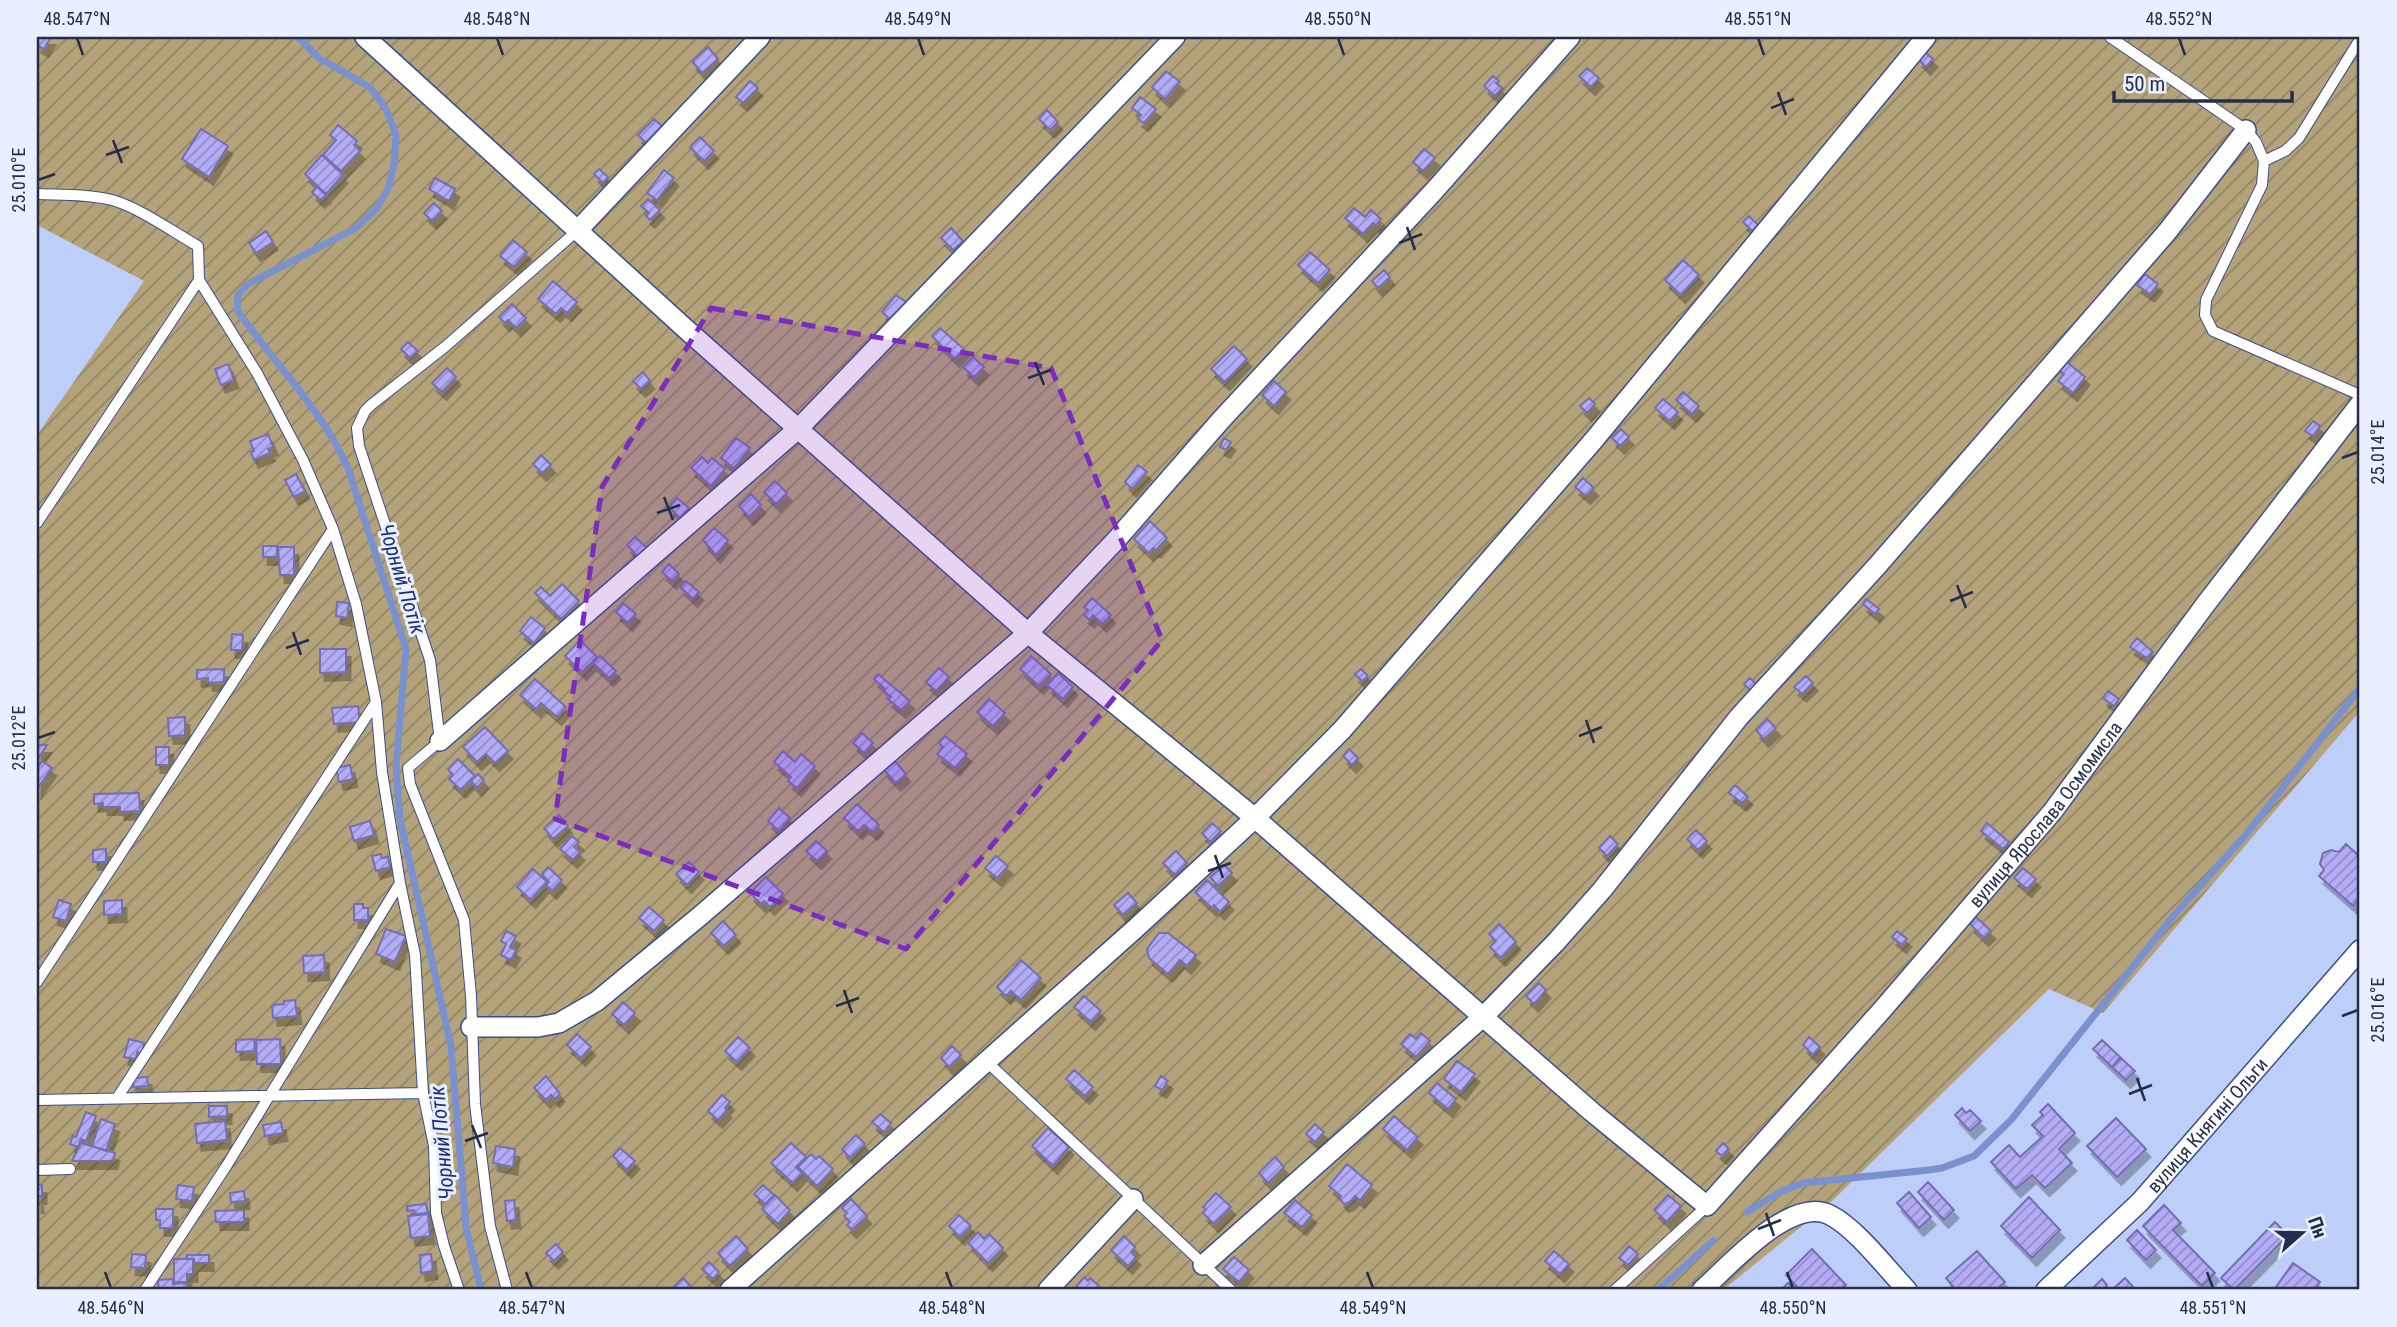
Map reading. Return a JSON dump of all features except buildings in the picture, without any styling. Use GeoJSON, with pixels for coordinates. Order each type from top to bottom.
{"type":"FeatureCollection","features":[{"type":"Feature","properties":{"kind":"street"},"geometry":{"type":"LineString","coordinates":[[365,37],[1028,633],[1255,818],[1592,1112],[1707,1206]]}},
{"type":"Feature","properties":{"kind":"street"},"geometry":{"type":"LineString","coordinates":[[578,230],[760,37]]}},
{"type":"Feature","properties":{"kind":"street"},"geometry":{"type":"LineString","coordinates":[[440,741],[799,428],[1175,37]]}},
{"type":"Feature","properties":{"kind":"street"},"geometry":{"type":"LineString","coordinates":[[471,1027],[538,1027],[559,1023],[597,1001],[1028,633],[1434,191],[1570,37]]}},
{"type":"Feature","properties":{"kind":"street"},"geometry":{"type":"LineString","coordinates":[[730,1290],[1255,818],[1342,730],[1592,441],[1926,37]]}},
{"type":"Feature","properties":{"kind":"street"},"geometry":{"type":"LineString","coordinates":[[1203,1265],[1484,1016],[1556,942],[1602,890],[1739,717],[1877,566],[2167,232],[2246,130]]}},
{"type":"Feature","properties":{"kind":"street","name":"вулиця Ярослава Осмомисла"},"geometry":{"type":"LineString","coordinates":[[1707,1206],[1882,1010],[2053,811],[2205,605],[2360,404]]}},
{"type":"Feature","properties":{"kind":"street","name":"вулиця Княгині Ольги"},"geometry":{"type":"LineString","coordinates":[[2046,1290],[2140,1202],[2360,950]]}},
{"type":"Feature","properties":{"kind":"street"},"geometry":{"type":"LineString","coordinates":[[1048,1290],[1133,1199]]}},
{"type":"Feature","properties":{"kind":"street"},"geometry":{"type":"LineString","coordinates":[[1702,1290],[1754,1244],[1799,1213],[1812,1210],[1825,1213],[1849,1228],[1907,1290]]}},
{"type":"Feature","properties":{"kind":"lane"},"geometry":{"type":"LineString","coordinates":[[2110,37],[2246,130],[2256,142],[2264,161],[2262,185],[2206,300],[2205,314],[2213,331],[2360,395]]}},
{"type":"Feature","properties":{"kind":"lane"},"geometry":{"type":"LineString","coordinates":[[2264,161],[2285,151],[2299,138],[2360,39]]}},
{"type":"Feature","properties":{"kind":"lane"},"geometry":{"type":"LineString","coordinates":[[37,194],[82,195],[113,201],[198,246],[199,280],[257,373],[303,460],[333,529],[356,604],[376,702],[382,772],[415,955],[423,1093],[434,1146],[436,1213],[457,1285],[449,1290]]}},
{"type":"Feature","properties":{"kind":"lane"},"geometry":{"type":"LineString","coordinates":[[508,1290],[489,1213],[475,1104],[464,920],[410,784],[408,768],[440,741],[430,660],[379,511],[359,446],[357,428],[371,405],[429,360],[578,230]]}},
{"type":"Feature","properties":{"kind":"lane"},"geometry":{"type":"LineString","coordinates":[[37,523],[199,280]]}},
{"type":"Feature","properties":{"kind":"lane"},"geometry":{"type":"LineString","coordinates":[[37,982],[333,529]]}},
{"type":"Feature","properties":{"kind":"lane"},"geometry":{"type":"LineString","coordinates":[[117,1098],[376,702]]}},
{"type":"Feature","properties":{"kind":"lane"},"geometry":{"type":"LineString","coordinates":[[145,1290],[270,1096],[400,883]]}},
{"type":"Feature","properties":{"kind":"lane"},"geometry":{"type":"LineString","coordinates":[[986,1061],[1231,1290]]}},
{"type":"Feature","properties":{"kind":"lane"},"geometry":{"type":"LineString","coordinates":[[37,1100],[423,1093]]}},
{"type":"Feature","properties":{"kind":"lane"},"geometry":{"type":"LineString","coordinates":[[37,1170],[70,1169]]}},
{"type":"Feature","properties":{"kind":"lane"},"geometry":{"type":"LineString","coordinates":[[1615,1290],[1707,1206]]}},
{"type":"Feature","properties":{"kind":"highlighted area"},"geometry":{"type":"Polygon","coordinates":[[[711,308],[1051,368],[1162,640],[906,949],[555,819],[602,487],[711,308]]]}},
{"type":"Feature","properties":{"kind":"shaded area"},"geometry":{"type":"Polygon","coordinates":[[[37,37],[2360,37],[2360,711],[2103,1013],[2049,989],[1830,1203],[1723,1290],[37,1290],[37,435],[144,281],[37,225],[37,37]]]}},
{"type":"Feature","properties":{"kind":"waterway","name":"Чорний Потік"},"geometry":{"type":"LineString","coordinates":[[298,37],[319,58],[371,88],[386,109],[396,135],[394,164],[388,189],[376,209],[356,228],[248,284],[238,295],[237,310],[311,405],[348,468],[406,649],[396,766],[400,819],[451,1046],[466,1227],[481,1290]]}},
{"type":"Feature","properties":{"kind":"waterway"},"geometry":{"type":"LineString","coordinates":[[1747,1212],[1780,1192],[1803,1183],[1942,1168],[1974,1156],[2011,1120],[2170,920],[2249,831],[2360,688]]}},
{"type":"Feature","properties":{"kind":"waterway"},"geometry":{"type":"LineString","coordinates":[[1658,1290],[1713,1241]]}}]}
